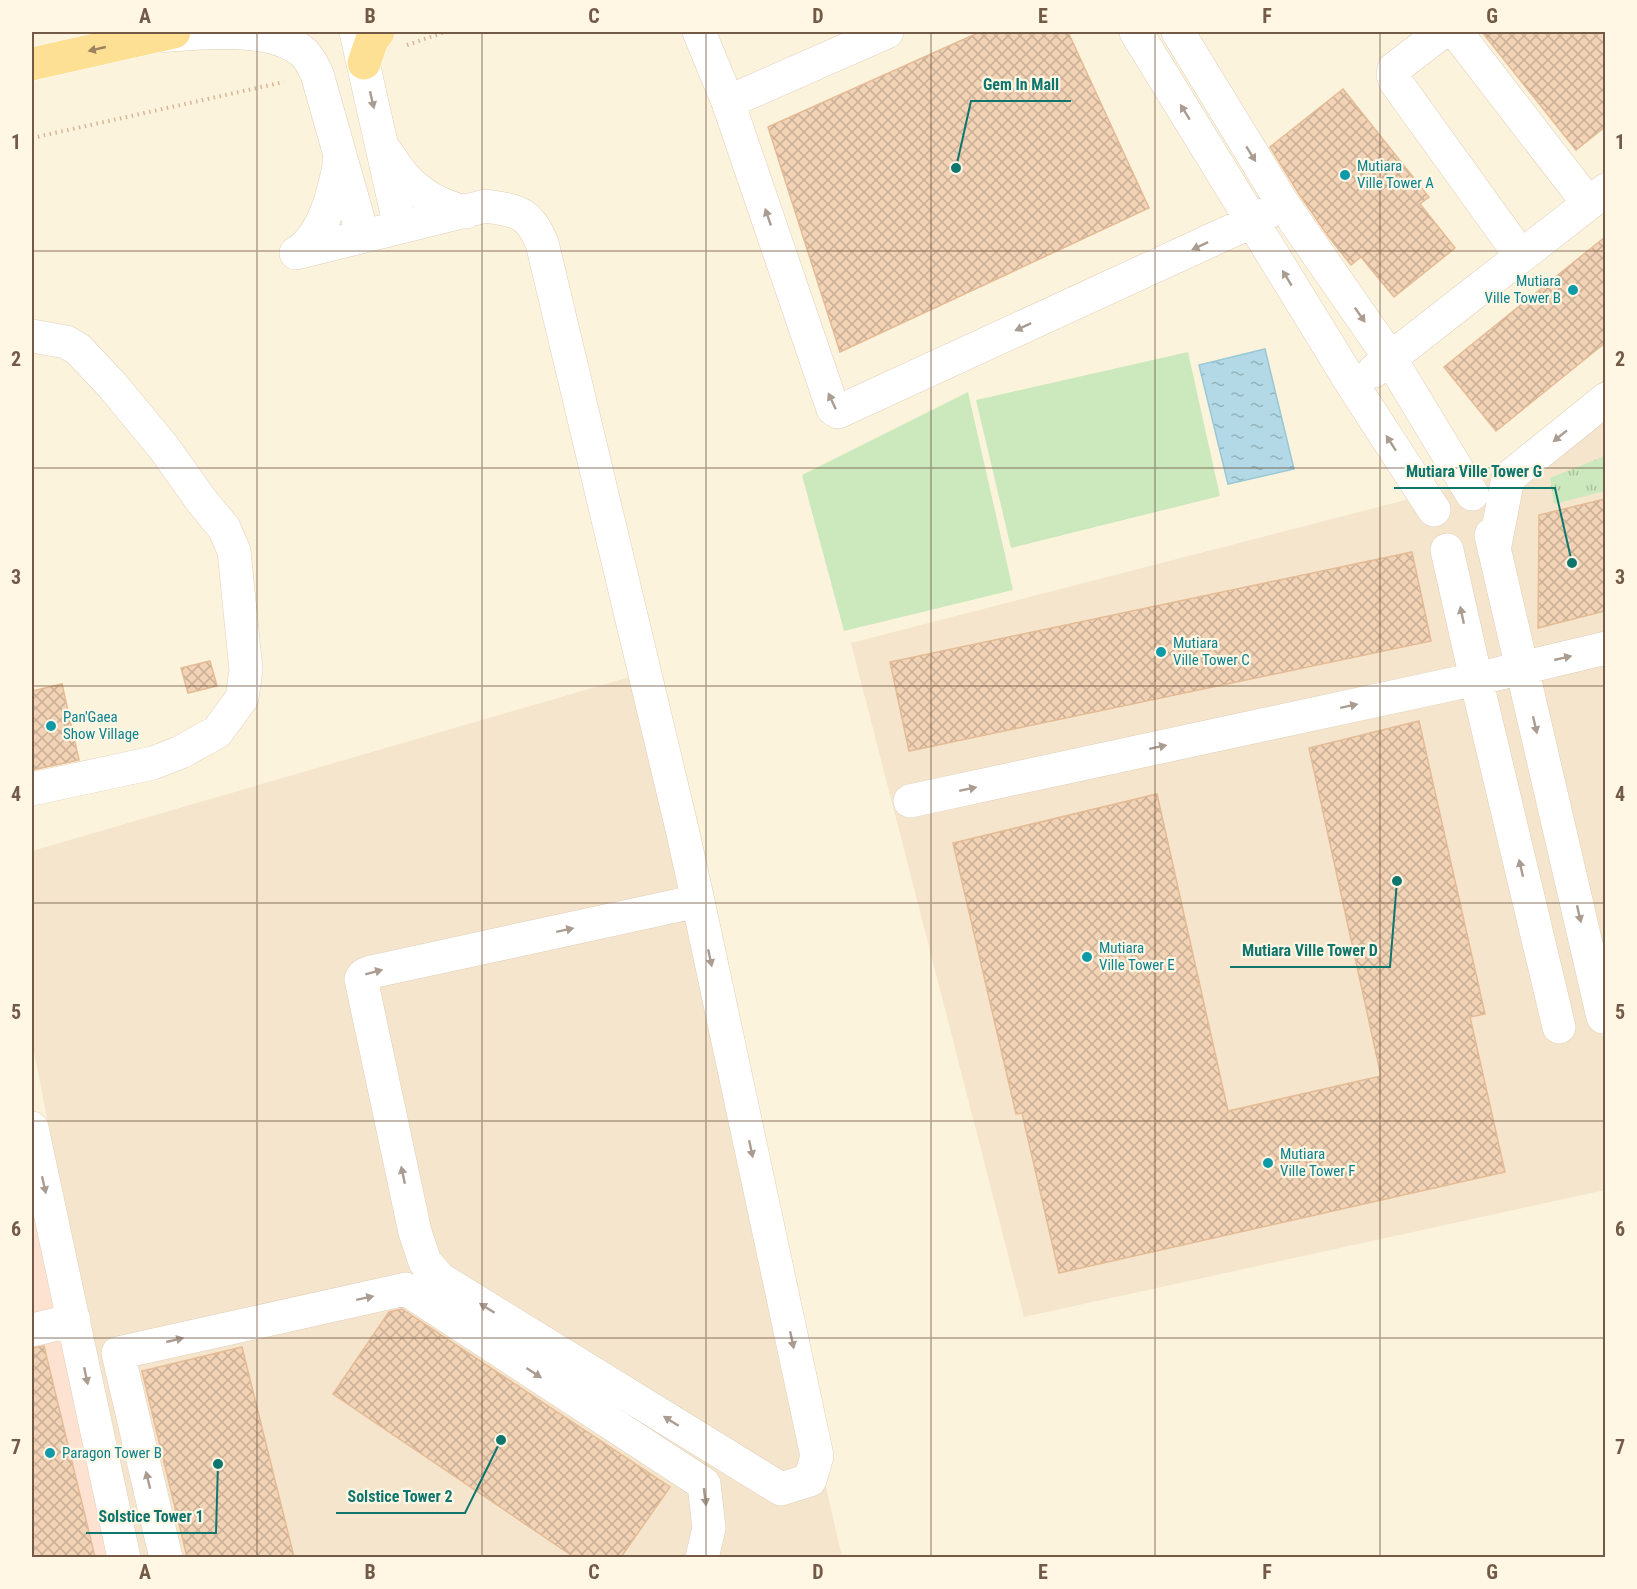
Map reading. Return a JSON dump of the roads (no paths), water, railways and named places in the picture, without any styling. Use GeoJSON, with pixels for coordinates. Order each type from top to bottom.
{"type":"FeatureCollection","features":[{"type":"Feature","properties":{"kind":"main road"},"geometry":{"type":"LineString","coordinates":[[364,63],[372,40],[378,32]]}},
{"type":"Feature","properties":{"kind":"main road"},"geometry":{"type":"LineString","coordinates":[[32,64],[164,34]]}},
{"type":"Feature","properties":{"kind":"street"},"geometry":{"type":"LineString","coordinates":[[164,34],[232,32],[279,38],[305,54],[317,74],[363,236]]}},
{"type":"Feature","properties":{"kind":"street"},"geometry":{"type":"LineString","coordinates":[[356,32],[381,137],[399,227]]}},
{"type":"Feature","properties":{"kind":"street"},"geometry":{"type":"LineString","coordinates":[[699,32],[728,102],[833,409],[838,412],[1253,221],[1283,204]]}},
{"type":"Feature","properties":{"kind":"street"},"geometry":{"type":"LineString","coordinates":[[728,102],[887,32]]}},
{"type":"Feature","properties":{"kind":"street"},"geometry":{"type":"LineString","coordinates":[[1136,32],[1354,387],[1434,510]]}},
{"type":"Feature","properties":{"kind":"street"},"geometry":{"type":"LineString","coordinates":[[1178,32],[1283,204],[1390,358],[1472,494]]}},
{"type":"Feature","properties":{"kind":"street"},"geometry":{"type":"LineString","coordinates":[[1442,32],[1394,69],[1395,81],[1521,256]]}},
{"type":"Feature","properties":{"kind":"street"},"geometry":{"type":"LineString","coordinates":[[1354,387],[1597,196],[1456,32]]}},
{"type":"Feature","properties":{"kind":"street"},"geometry":{"type":"LineString","coordinates":[[336,136],[339,167],[329,209],[316,232],[297,253],[486,206],[515,210],[534,225],[542,243],[698,901],[817,1456],[810,1480],[781,1489],[440,1279],[425,1262],[415,1232],[361,980],[364,975],[371,972],[698,901]]}},
{"type":"Feature","properties":{"kind":"street"},"geometry":{"type":"LineString","coordinates":[[381,137],[389,156],[414,186],[429,199],[447,208],[466,212]]}},
{"type":"Feature","properties":{"kind":"street"},"geometry":{"type":"LineString","coordinates":[[32,336],[66,342],[78,349],[112,385],[164,448],[224,528],[234,551],[246,670],[242,698],[218,732],[181,752],[153,763],[32,789]]}},
{"type":"Feature","properties":{"kind":"street"},"geometry":{"type":"LineString","coordinates":[[1493,543],[1509,478],[1605,399]]}},
{"type":"Feature","properties":{"kind":"street"},"geometry":{"type":"LineString","coordinates":[[1493,543],[1464,554],[1448,550],[1434,537],[1432,528],[1434,510],[1448,496],[1464,492],[1480,498],[1491,510],[1494,519],[1493,543],[1603,1017]]}},
{"type":"Feature","properties":{"kind":"street"},"geometry":{"type":"LineString","coordinates":[[1448,550],[1476,679],[1559,1027]]}},
{"type":"Feature","properties":{"kind":"street"},"geometry":{"type":"LineString","coordinates":[[910,801],[1476,679],[1605,648]]}},
{"type":"Feature","properties":{"kind":"street"},"geometry":{"type":"LineString","coordinates":[[32,1128],[124,1557]]}},
{"type":"Feature","properties":{"kind":"street"},"geometry":{"type":"LineString","coordinates":[[165,1557],[118,1353],[406,1289],[704,1484],[709,1528],[702,1557]]}},
{"type":"Feature","properties":{"kind":"street"},"geometry":{"type":"LineString","coordinates":[[32,1330],[74,1320]]}},
{"type":"Feature","properties":{"kind":"water"},"geometry":{"type":"Polygon","coordinates":[[[1265,349],[1294,469],[1228,484],[1199,365],[1265,349]]]}},
{"type":"Feature","properties":{"kind":"place","name":"Gem In Mall"},"geometry":{"type":"Point","coordinates":[956,168]}},
{"type":"Feature","properties":{"kind":"place","name":"Mutiara Ville Tower A"},"geometry":{"type":"Point","coordinates":[1345,175]}},
{"type":"Feature","properties":{"kind":"place","name":"Mutiara Ville Tower B"},"geometry":{"type":"Point","coordinates":[1573,290]}},
{"type":"Feature","properties":{"kind":"place","name":"Mutiara Ville Tower G"},"geometry":{"type":"Point","coordinates":[1572,563]}},
{"type":"Feature","properties":{"kind":"place","name":"Mutiara Ville Tower C"},"geometry":{"type":"Point","coordinates":[1161,652]}},
{"type":"Feature","properties":{"kind":"place","name":"Pan'Gaea Show Village"},"geometry":{"type":"Point","coordinates":[51,726]}},
{"type":"Feature","properties":{"kind":"place","name":"Mutiara Ville Tower D"},"geometry":{"type":"Point","coordinates":[1397,881]}},
{"type":"Feature","properties":{"kind":"place","name":"Mutiara Ville Tower E"},"geometry":{"type":"Point","coordinates":[1087,957]}},
{"type":"Feature","properties":{"kind":"place","name":"Mutiara Ville Tower F"},"geometry":{"type":"Point","coordinates":[1268,1163]}},
{"type":"Feature","properties":{"kind":"place","name":"Solstice Tower 2"},"geometry":{"type":"Point","coordinates":[501,1440]}},
{"type":"Feature","properties":{"kind":"place","name":"Paragon Tower B"},"geometry":{"type":"Point","coordinates":[50,1453]}},
{"type":"Feature","properties":{"kind":"place","name":"Solstice Tower 1"},"geometry":{"type":"Point","coordinates":[218,1464]}}]}
